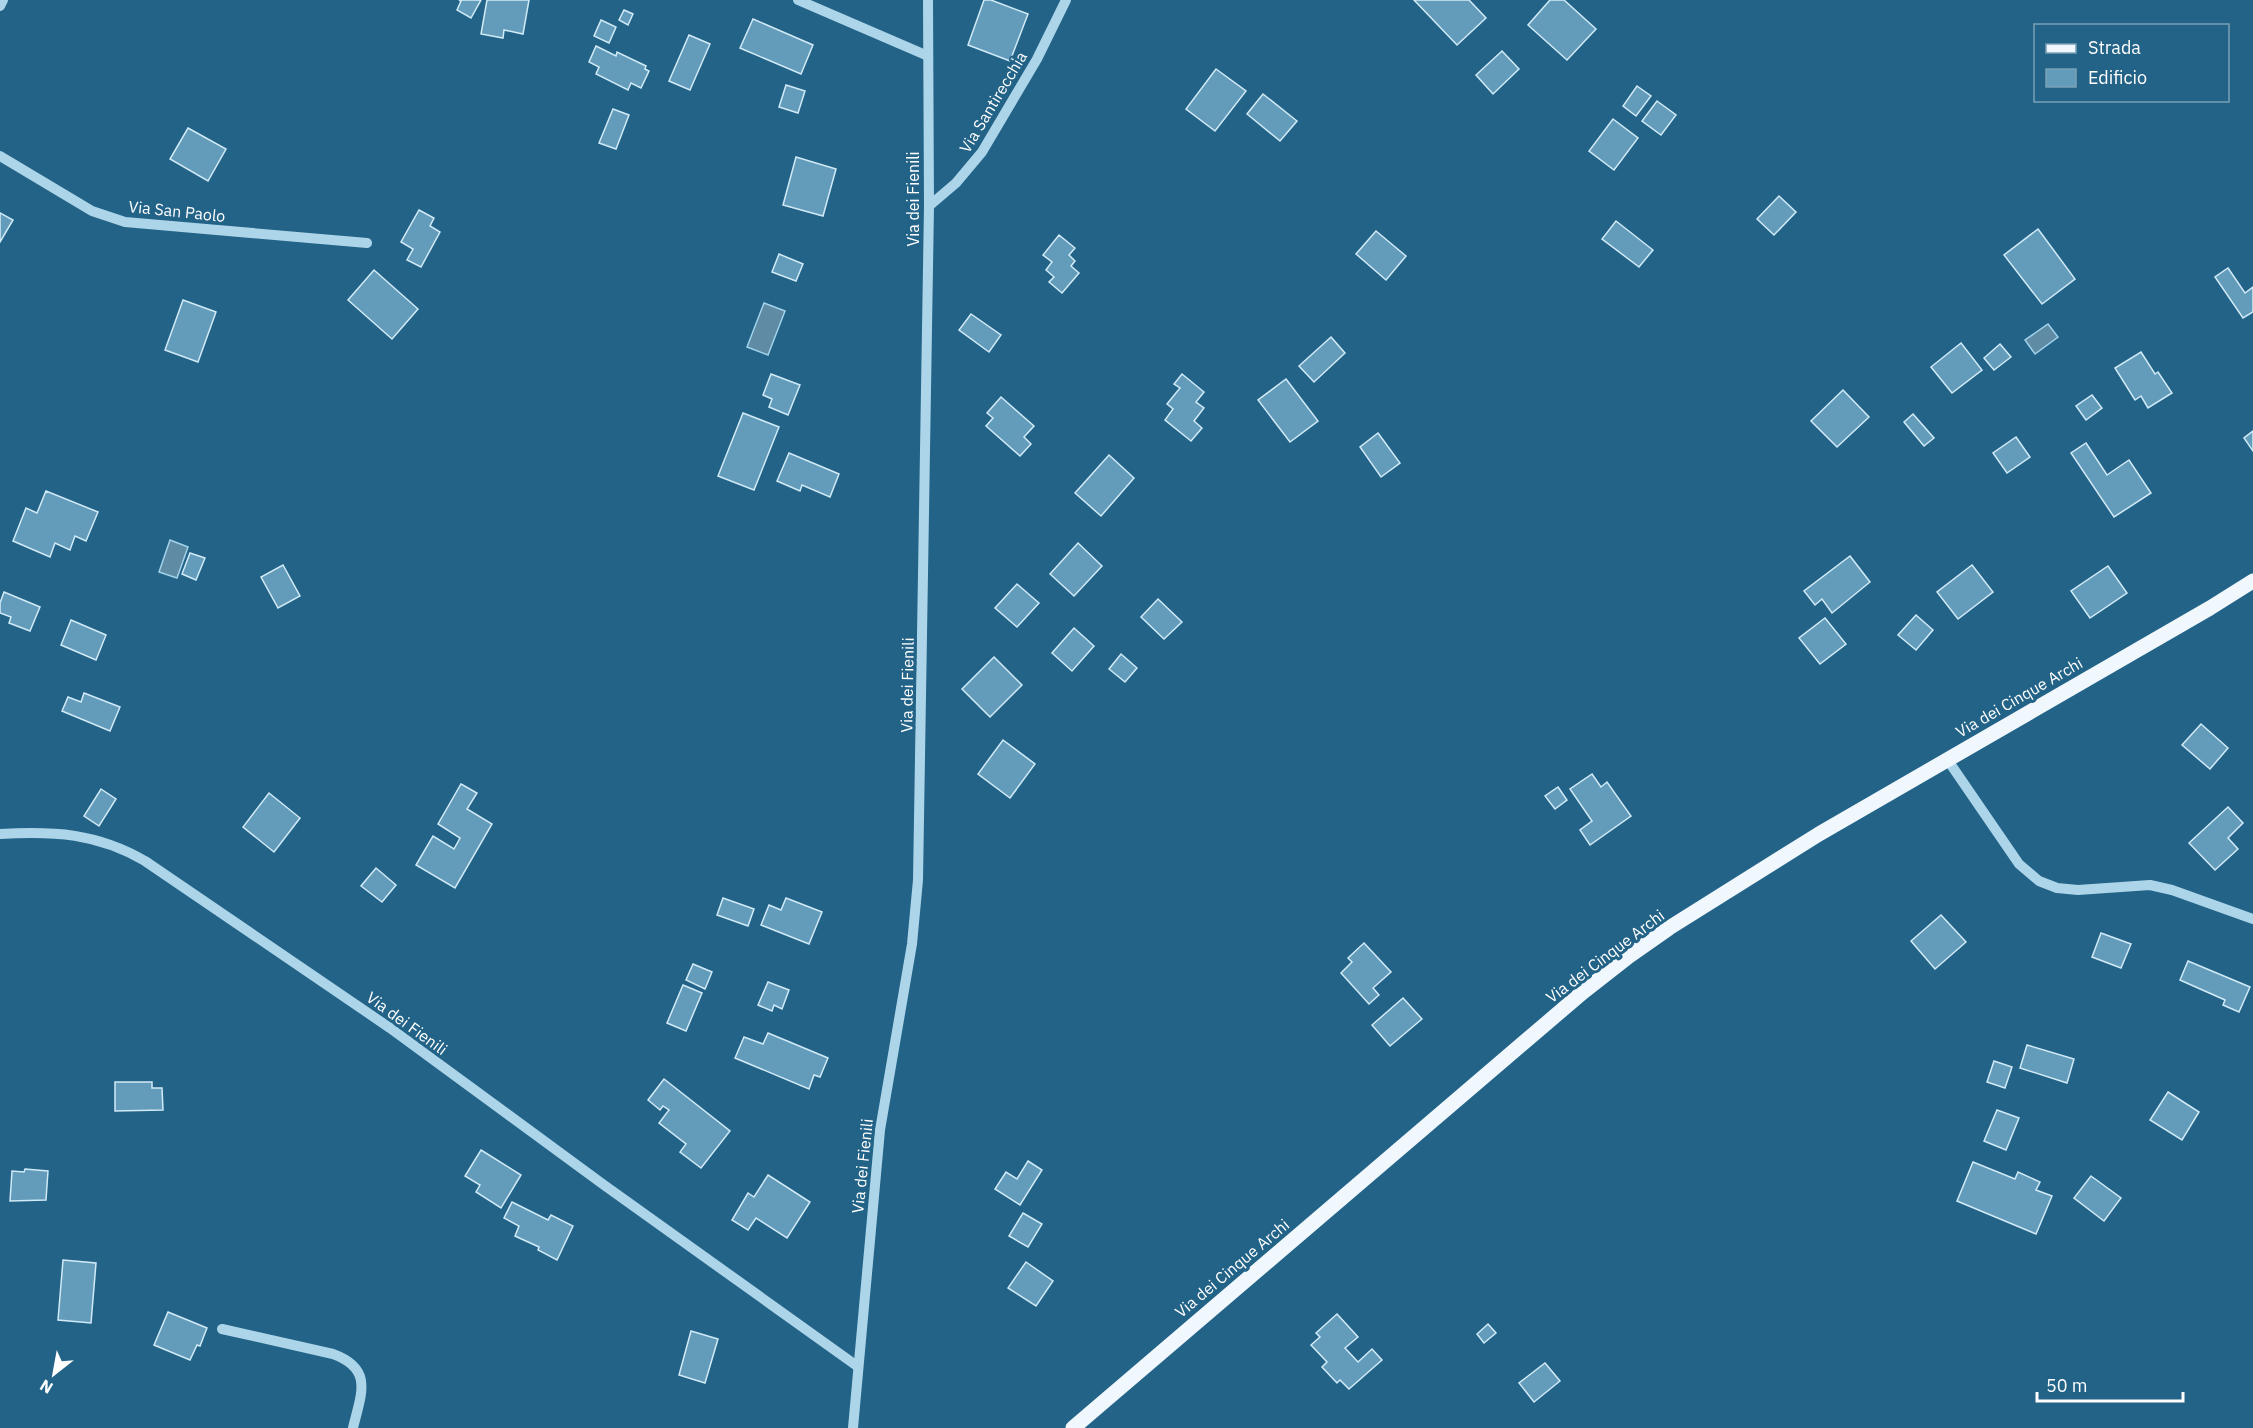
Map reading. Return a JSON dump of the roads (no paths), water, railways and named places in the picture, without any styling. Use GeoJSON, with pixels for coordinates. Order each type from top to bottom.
{"type":"FeatureCollection","features":[{"type":"Feature","properties":{"kind":"main road","name":"Via dei Cinque Archi"},"geometry":{"type":"LineString","coordinates":[[1072,1428],[1613,968],[1670,928],[1819,834],[2210,609],[2253,581]]}},
{"type":"Feature","properties":{"kind":"street"},"geometry":{"type":"LineString","coordinates":[[0,6],[3,0]]}},
{"type":"Feature","properties":{"kind":"street"},"geometry":{"type":"LineString","coordinates":[[798,0],[928,56]]}},
{"type":"Feature","properties":{"kind":"street","name":"Via dei Fienili"},"geometry":{"type":"LineString","coordinates":[[853,1428],[882,1111],[912,944],[918,897],[929,206],[928,0]]}},
{"type":"Feature","properties":{"kind":"street","name":"Via Santirecchia"},"geometry":{"type":"LineString","coordinates":[[929,206],[956,183],[982,152],[1037,59],[1066,0]]}},
{"type":"Feature","properties":{"kind":"street","name":"Via San Paolo"},"geometry":{"type":"LineString","coordinates":[[0,156],[92,211],[125,222],[367,243]]}},
{"type":"Feature","properties":{"kind":"street"},"geometry":{"type":"LineString","coordinates":[[1947,759],[2019,864],[2039,882],[2057,888],[2078,890],[2150,885],[2172,890],[2253,919]]}},
{"type":"Feature","properties":{"kind":"street","name":"Via dei Fienili"},"geometry":{"type":"LineString","coordinates":[[0,834],[80,836],[117,846],[145,861],[390,1028],[596,1180],[857,1366]]}},
{"type":"Feature","properties":{"kind":"street"},"geometry":{"type":"LineString","coordinates":[[222,1329],[333,1354],[348,1361],[357,1370],[362,1382],[353,1428]]}},
{"type":"Feature","properties":{"kind":"water"},"geometry":{"type":"Polygon","coordinates":[[[764,303],[785,311],[768,355],[747,347],[764,303]]]}},
{"type":"Feature","properties":{"kind":"water"},"geometry":{"type":"Polygon","coordinates":[[[2048,324],[2058,337],[2035,354],[2025,340],[2048,324]]]}},
{"type":"Feature","properties":{"kind":"water"},"geometry":{"type":"Polygon","coordinates":[[[170,540],[188,547],[177,578],[159,572],[170,540]]]}}]}
